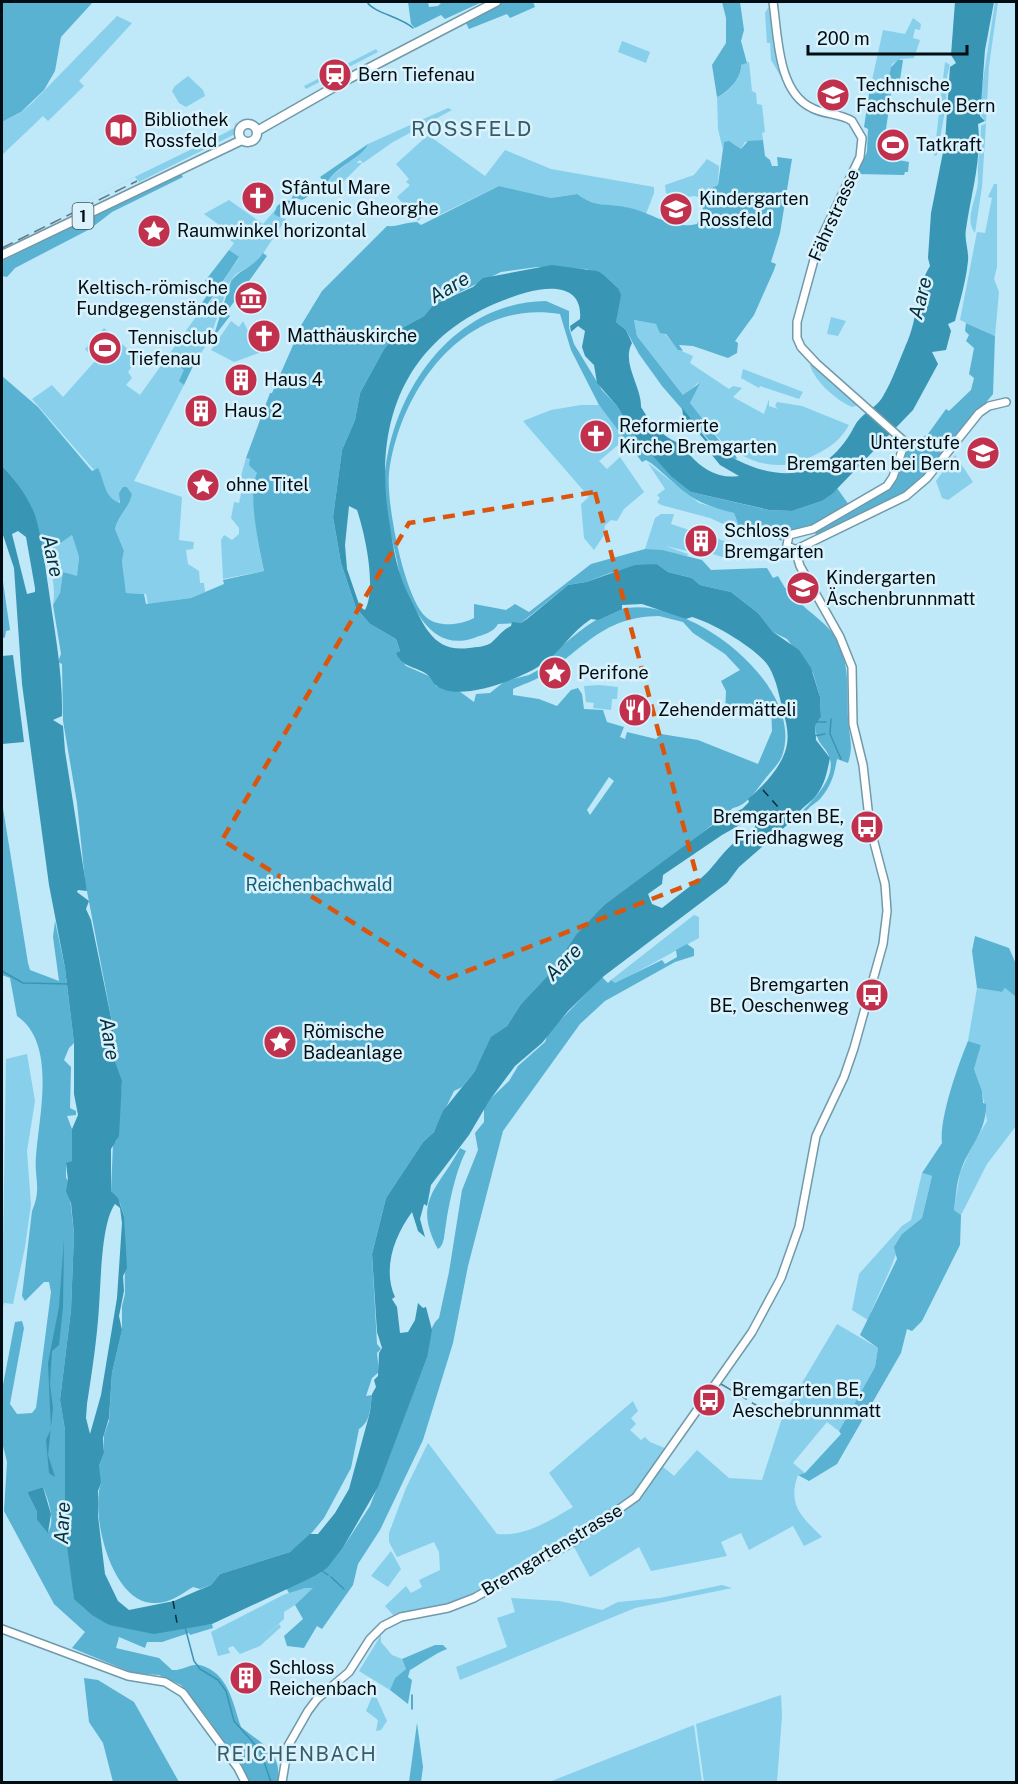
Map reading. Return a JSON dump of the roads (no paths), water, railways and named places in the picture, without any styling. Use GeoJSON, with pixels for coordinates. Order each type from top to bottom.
{"type":"FeatureCollection","features":[{"type":"Feature","properties":{"kind":"main road"},"geometry":{"type":"LineString","coordinates":[[256,129],[244,125],[240,137],[252,142],[256,129],[494,2]]}},
{"type":"Feature","properties":{"kind":"main road","name":"1"},"geometry":{"type":"LineString","coordinates":[[2,255],[240,137]]}},
{"type":"Feature","properties":{"kind":"street","name":"Fährstrasse"},"geometry":{"type":"LineString","coordinates":[[772,2],[786,77],[794,93],[811,108],[852,121],[862,138],[862,150],[818,245],[796,329],[799,342],[806,352],[901,436],[905,445],[890,483],[813,529],[789,535],[787,545],[795,550]]}},
{"type":"Feature","properties":{"kind":"street"},"geometry":{"type":"LineString","coordinates":[[795,550],[906,496],[927,478],[979,413],[989,406],[1006,402]]}},
{"type":"Feature","properties":{"kind":"street","name":"Bremgartenstrasse"},"geometry":{"type":"LineString","coordinates":[[282,1782],[288,1746],[308,1711],[317,1699],[349,1672],[378,1630],[401,1617],[448,1608],[467,1601],[564,1547],[621,1510],[640,1492],[752,1332],[781,1278],[799,1227],[816,1136],[851,1058],[886,928],[885,884],[871,831],[864,772],[853,724],[852,667],[840,638],[800,566],[795,550]]}},
{"type":"Feature","properties":{"kind":"street"},"geometry":{"type":"LineString","coordinates":[[2,1629],[128,1676],[165,1682],[183,1693],[238,1768],[245,1782]]}},
{"type":"Feature","properties":{"kind":"water","name":"Aare"},"geometry":{"type":"Polygon","coordinates":[[[955,2],[994,2],[985,50],[980,116],[985,121],[978,124],[979,150],[966,233],[968,261],[955,321],[948,324],[951,331],[946,350],[932,352],[938,364],[913,410],[833,493],[822,501],[792,511],[769,510],[691,492],[671,476],[635,436],[617,406],[597,383],[594,365],[585,356],[582,347],[585,331],[578,326],[571,332],[570,326],[580,319],[580,308],[571,294],[564,290],[537,290],[489,306],[456,325],[430,348],[410,376],[396,407],[387,441],[385,479],[389,520],[399,570],[410,598],[431,635],[447,646],[457,648],[486,645],[511,626],[512,622],[521,623],[527,619],[568,585],[586,582],[635,565],[657,564],[668,572],[692,578],[700,585],[731,592],[758,613],[773,632],[799,650],[811,668],[820,697],[821,717],[815,726],[816,740],[830,758],[826,777],[815,797],[795,818],[739,867],[727,883],[604,976],[568,1011],[542,1043],[515,1066],[489,1101],[469,1135],[431,1185],[427,1206],[424,1204],[420,1219],[425,1237],[418,1231],[412,1212],[406,1221],[396,1241],[390,1263],[391,1286],[395,1297],[392,1299],[397,1307],[400,1333],[408,1332],[415,1320],[418,1303],[423,1308],[426,1307],[432,1330],[427,1358],[378,1487],[344,1546],[327,1568],[313,1577],[212,1624],[154,1634],[109,1625],[92,1615],[74,1599],[65,1531],[65,1430],[60,1400],[71,1310],[74,1234],[71,1203],[66,1191],[68,1180],[66,1163],[72,1161],[72,1129],[78,1115],[74,1094],[74,1043],[65,968],[49,885],[22,684],[14,568],[2,532],[2,466],[29,502],[35,515],[41,542],[61,683],[62,716],[53,720],[63,726],[87,891],[78,890],[77,892],[89,901],[86,909],[91,920],[113,1027],[114,1059],[122,1080],[119,1136],[111,1149],[111,1191],[118,1198],[124,1216],[127,1268],[123,1276],[124,1291],[119,1316],[122,1330],[112,1373],[109,1418],[103,1438],[104,1453],[99,1466],[101,1483],[98,1491],[98,1516],[105,1574],[118,1601],[129,1610],[174,1601],[211,1585],[220,1574],[290,1552],[310,1534],[318,1534],[335,1513],[349,1489],[370,1412],[372,1394],[376,1387],[374,1380],[378,1376],[379,1353],[382,1348],[377,1332],[372,1254],[386,1198],[423,1142],[434,1132],[443,1111],[475,1071],[491,1037],[507,1026],[521,1004],[552,971],[576,935],[604,905],[725,816],[742,809],[749,802],[748,799],[774,772],[787,747],[787,726],[778,689],[769,667],[755,652],[711,625],[692,617],[686,619],[642,604],[622,605],[622,609],[598,620],[591,619],[541,665],[490,687],[460,692],[447,691],[436,685],[425,673],[403,662],[396,653],[400,651],[396,639],[370,624],[356,608],[341,563],[333,517],[342,450],[355,420],[360,393],[384,349],[402,328],[424,316],[433,305],[473,287],[483,278],[552,265],[597,271],[618,288],[621,295],[616,322],[626,330],[632,343],[629,351],[630,367],[641,407],[661,432],[678,443],[709,445],[683,415],[682,408],[715,448],[755,468],[789,473],[805,471],[819,465],[832,456],[844,443],[860,418],[882,398],[911,331],[922,283],[930,266],[928,258],[931,213],[945,142],[950,67],[956,63],[951,55],[955,2]],[[707,449],[689,454],[700,465],[718,475],[739,476],[720,465],[707,449]],[[349,506],[345,545],[347,569],[360,607],[365,610],[370,588],[368,561],[357,510],[349,506]],[[18,531],[12,534],[27,594],[35,592],[26,537],[18,531]],[[754,817],[722,835],[663,875],[662,884],[648,894],[652,904],[662,908],[706,874],[728,848],[748,836],[755,827],[754,817]],[[115,1204],[107,1225],[102,1253],[96,1343],[87,1404],[86,1418],[90,1434],[101,1395],[117,1298],[122,1223],[120,1208],[115,1204]]]}},
{"type":"Feature","properties":{"kind":"water"},"geometry":{"type":"Polygon","coordinates":[[[13,655],[24,742],[2,744],[2,656],[13,655]]]}},
{"type":"Feature","properties":{"kind":"water"},"geometry":{"type":"Polygon","coordinates":[[[64,1239],[63,1307],[59,1345],[52,1351],[51,1427],[48,1363],[59,1307],[64,1239]]]}},
{"type":"Feature","properties":{"kind":"water"},"geometry":{"type":"Polygon","coordinates":[[[51,1430],[48,1455],[55,1477],[49,1473],[46,1440],[51,1430]]]}},
{"type":"Feature","properties":{"kind":"water"},"geometry":{"type":"Polygon","coordinates":[[[43,1487],[51,1514],[48,1533],[37,1520],[37,1512],[27,1492],[43,1487]]]}},
{"type":"Feature","properties":{"kind":"waterway"},"geometry":{"type":"LineString","coordinates":[[367,2],[375,9],[413,28]]}},
{"type":"Feature","properties":{"kind":"waterway"},"geometry":{"type":"LineString","coordinates":[[831,719],[830,734],[841,759]]}},
{"type":"Feature","properties":{"kind":"waterway"},"geometry":{"type":"LineString","coordinates":[[817,722],[826,722]]}},
{"type":"Feature","properties":{"kind":"waterway"},"geometry":{"type":"LineString","coordinates":[[814,736],[825,734]]}},
{"type":"Feature","properties":{"kind":"waterway"},"geometry":{"type":"LineString","coordinates":[[2,971],[23,983],[69,984]]}},
{"type":"Feature","properties":{"kind":"waterway"},"geometry":{"type":"LineString","coordinates":[[321,1570],[328,1575]]}},
{"type":"Feature","properties":{"kind":"waterway"},"geometry":{"type":"LineString","coordinates":[[331,1577],[344,1589]]}},
{"type":"Feature","properties":{"kind":"waterway"},"geometry":{"type":"LineString","coordinates":[[185,1627],[194,1661],[200,1669],[218,1680],[226,1691],[234,1721],[260,1750],[271,1782]]}},
{"type":"Feature","properties":{"kind":"waterway"},"geometry":{"type":"LineString","coordinates":[[412,1695],[412,1709]]}},
{"type":"Feature","properties":{"kind":"railway"},"geometry":{"type":"LineString","coordinates":[[2,248],[137,181]]}},
{"type":"Feature","properties":{"kind":"railway"},"geometry":{"type":"LineString","coordinates":[[721,1384],[761,1408]]}},
{"type":"Feature","properties":{"kind":"place","name":"Bern Tiefenau"},"geometry":{"type":"Point","coordinates":[335,75]}},
{"type":"Feature","properties":{"kind":"place","name":"Technische Fachschule Bern"},"geometry":{"type":"Point","coordinates":[833,95]}},
{"type":"Feature","properties":{"kind":"place","name":"Bibliothek Rossfeld"},"geometry":{"type":"Point","coordinates":[121,130]}},
{"type":"Feature","properties":{"kind":"place","name":"Tatkraft"},"geometry":{"type":"Point","coordinates":[893,145]}},
{"type":"Feature","properties":{"kind":"place","name":"Sfântul Mare Mucenic Gheorghe"},"geometry":{"type":"Point","coordinates":[258,198]}},
{"type":"Feature","properties":{"kind":"place","name":"Kindergarten Rossfeld"},"geometry":{"type":"Point","coordinates":[676,209]}},
{"type":"Feature","properties":{"kind":"place","name":"Raumwinkel horizontal"},"geometry":{"type":"Point","coordinates":[154,231]}},
{"type":"Feature","properties":{"kind":"place","name":"Keltisch-römische Fundgegenstände"},"geometry":{"type":"Point","coordinates":[251,298]}},
{"type":"Feature","properties":{"kind":"place","name":"Matthäuskirche"},"geometry":{"type":"Point","coordinates":[264,336]}},
{"type":"Feature","properties":{"kind":"place","name":"Tennisclub Tiefenau"},"geometry":{"type":"Point","coordinates":[105,348]}},
{"type":"Feature","properties":{"kind":"place","name":"Haus 4"},"geometry":{"type":"Point","coordinates":[241,380]}},
{"type":"Feature","properties":{"kind":"place","name":"Haus 2"},"geometry":{"type":"Point","coordinates":[201,411]}},
{"type":"Feature","properties":{"kind":"place","name":"Reformierte Kirche Bremgarten"},"geometry":{"type":"Point","coordinates":[596,436]}},
{"type":"Feature","properties":{"kind":"place","name":"Unterstufe Bremgarten bei Bern"},"geometry":{"type":"Point","coordinates":[983,453]}},
{"type":"Feature","properties":{"kind":"place","name":"ohne Titel"},"geometry":{"type":"Point","coordinates":[203,485]}},
{"type":"Feature","properties":{"kind":"place","name":"Schloss Bremgarten"},"geometry":{"type":"Point","coordinates":[701,541]}},
{"type":"Feature","properties":{"kind":"place","name":"Kindergarten Äschenbrunnmatt"},"geometry":{"type":"Point","coordinates":[803,588]}},
{"type":"Feature","properties":{"kind":"place","name":"Perifone"},"geometry":{"type":"Point","coordinates":[555,673]}},
{"type":"Feature","properties":{"kind":"place","name":"Zehendermätteli"},"geometry":{"type":"Point","coordinates":[635,710]}},
{"type":"Feature","properties":{"kind":"place","name":"Bremgarten BE, Friedhagweg"},"geometry":{"type":"Point","coordinates":[867,827]}},
{"type":"Feature","properties":{"kind":"place","name":"Bremgarten BE, Oeschenweg"},"geometry":{"type":"Point","coordinates":[872,995]}},
{"type":"Feature","properties":{"kind":"place","name":"Römische Badeanlage"},"geometry":{"type":"Point","coordinates":[280,1042]}},
{"type":"Feature","properties":{"kind":"place","name":"Bremgarten BE, Aeschebrunnmatt"},"geometry":{"type":"Point","coordinates":[709,1400]}},
{"type":"Feature","properties":{"kind":"place","name":"Schloss Reichenbach"},"geometry":{"type":"Point","coordinates":[246,1678]}},
{"type":"Feature","properties":{"kind":"district","name":"ROSSFELD"},"geometry":{"type":"Point","coordinates":[472,129]}},
{"type":"Feature","properties":{"kind":"district","name":"REICHENBACH"},"geometry":{"type":"Point","coordinates":[297,1754]}},
{"type":"Feature","properties":{"kind":"park label","name":"Reichenbachwald"},"geometry":{"type":"Point","coordinates":[319,885]}}]}
